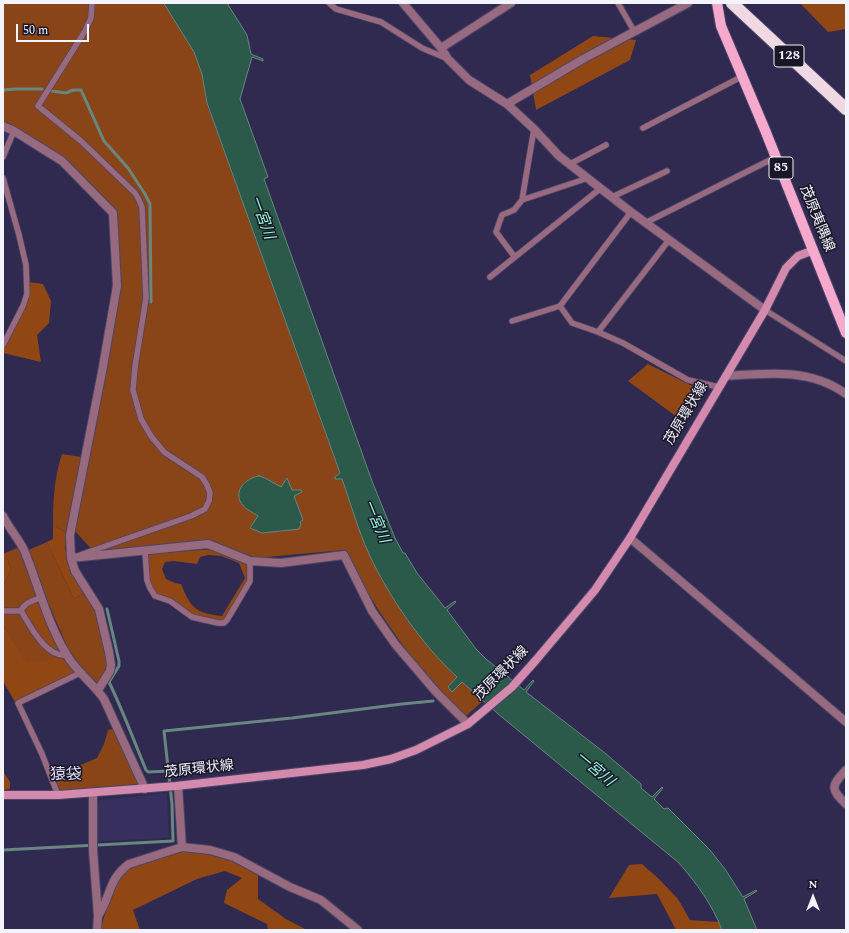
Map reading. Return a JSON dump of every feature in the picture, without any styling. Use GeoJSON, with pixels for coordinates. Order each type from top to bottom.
{"type":"FeatureCollection","features":[{"type":"Feature","properties":{"kind":"highway","name":"128"},"geometry":{"type":"LineString","coordinates":[[732,3],[846,108]]}},
{"type":"Feature","properties":{"kind":"main road","name":"茂原夷隅線"},"geometry":{"type":"LineString","coordinates":[[717,3],[721,26],[814,250],[846,333]]}},
{"type":"Feature","properties":{"kind":"main road","name":"茂原環状線"},"geometry":{"type":"LineString","coordinates":[[3,795],[58,795],[145,789],[363,765],[391,759],[416,750],[468,724],[512,687],[595,590],[630,538],[765,310],[786,268],[798,256],[814,250]]}},
{"type":"Feature","properties":{"kind":"street"},"geometry":{"type":"LineString","coordinates":[[403,3],[441,48],[448,59],[469,80],[507,104],[534,129],[559,156],[645,223],[765,310]]}},
{"type":"Feature","properties":{"kind":"street"},"geometry":{"type":"LineString","coordinates":[[441,48],[511,3]]}},
{"type":"Feature","properties":{"kind":"street"},"geometry":{"type":"LineString","coordinates":[[507,104],[583,59],[688,3]]}},
{"type":"Feature","properties":{"kind":"street"},"geometry":{"type":"LineString","coordinates":[[3,126],[14,131],[62,161],[113,213],[117,286],[102,372],[70,535],[70,558],[75,571],[99,609],[109,652],[111,665],[110,671],[98,690]]}},
{"type":"Feature","properties":{"kind":"street"},"geometry":{"type":"LineString","coordinates":[[726,376],[764,373],[812,377],[826,382],[846,394]]}},
{"type":"Feature","properties":{"kind":"street"},"geometry":{"type":"LineString","coordinates":[[3,516],[21,544],[50,619],[67,654],[71,661],[98,690],[104,699],[145,789]]}},
{"type":"Feature","properties":{"kind":"street"},"geometry":{"type":"LineString","coordinates":[[630,538],[846,722]]}},
{"type":"Feature","properties":{"kind":"street"},"geometry":{"type":"LineString","coordinates":[[70,558],[208,544],[250,561],[281,563],[344,555],[372,611],[395,644],[436,692],[468,724]]}},
{"type":"Feature","properties":{"kind":"street"},"geometry":{"type":"LineString","coordinates":[[846,770],[836,782],[834,790],[835,794],[846,804]]}},
{"type":"Feature","properties":{"kind":"street"},"geometry":{"type":"LineString","coordinates":[[177,786],[182,847]]}},
{"type":"Feature","properties":{"kind":"street"},"geometry":{"type":"LineString","coordinates":[[93,793],[93,840],[98,916],[97,930]]}},
{"type":"Feature","properties":{"kind":"street"},"geometry":{"type":"LineString","coordinates":[[98,916],[103,909],[117,874],[122,869],[129,864],[182,847],[210,850],[234,857],[290,887],[321,900],[358,930]]}},
{"type":"Feature","properties":{"kind":"lane"},"geometry":{"type":"LineString","coordinates":[[70,558],[191,516],[205,509],[209,501],[210,493],[208,485],[202,477],[164,452],[151,436],[141,419],[133,390],[134,367],[146,298],[142,207],[139,200],[134,193],[81,141],[38,106],[85,31],[91,18],[92,3]]}},
{"type":"Feature","properties":{"kind":"lane"},"geometry":{"type":"LineString","coordinates":[[329,3],[336,9],[381,22],[422,48],[448,59]]}},
{"type":"Feature","properties":{"kind":"lane"},"geometry":{"type":"LineString","coordinates":[[618,3],[634,31]]}},
{"type":"Feature","properties":{"kind":"lane"},"geometry":{"type":"LineString","coordinates":[[643,128],[741,77]]}},
{"type":"Feature","properties":{"kind":"lane"},"geometry":{"type":"LineString","coordinates":[[514,256],[496,232],[502,215],[514,210],[522,200],[534,129]]}},
{"type":"Feature","properties":{"kind":"lane"},"geometry":{"type":"LineString","coordinates":[[3,157],[14,131]]}},
{"type":"Feature","properties":{"kind":"lane"},"geometry":{"type":"LineString","coordinates":[[570,164],[606,145]]}},
{"type":"Feature","properties":{"kind":"lane"},"geometry":{"type":"LineString","coordinates":[[645,223],[776,157]]}},
{"type":"Feature","properties":{"kind":"lane"},"geometry":{"type":"LineString","coordinates":[[612,197],[667,170]]}},
{"type":"Feature","properties":{"kind":"lane"},"geometry":{"type":"LineString","coordinates":[[3,178],[26,265],[27,294],[23,306],[3,344]]}},
{"type":"Feature","properties":{"kind":"lane"},"geometry":{"type":"LineString","coordinates":[[522,200],[588,178]]}},
{"type":"Feature","properties":{"kind":"lane"},"geometry":{"type":"LineString","coordinates":[[490,277],[514,256],[601,188]]}},
{"type":"Feature","properties":{"kind":"lane"},"geometry":{"type":"LineString","coordinates":[[512,321],[560,306],[631,212]]}},
{"type":"Feature","properties":{"kind":"lane"},"geometry":{"type":"LineString","coordinates":[[598,332],[669,240]]}},
{"type":"Feature","properties":{"kind":"lane"},"geometry":{"type":"LineString","coordinates":[[560,306],[572,323],[623,343],[688,380],[719,387]]}},
{"type":"Feature","properties":{"kind":"lane"},"geometry":{"type":"LineString","coordinates":[[765,310],[846,361]]}},
{"type":"Feature","properties":{"kind":"lane"},"geometry":{"type":"LineString","coordinates":[[145,550],[147,580],[150,588],[156,596],[170,601],[192,616],[218,623],[224,623],[227,620],[250,581],[250,561]]}},
{"type":"Feature","properties":{"kind":"lane"},"geometry":{"type":"LineString","coordinates":[[21,611],[22,608],[31,601],[42,597]]}},
{"type":"Feature","properties":{"kind":"lane"},"geometry":{"type":"LineString","coordinates":[[3,611],[21,611]]}},
{"type":"Feature","properties":{"kind":"lane"},"geometry":{"type":"LineString","coordinates":[[21,611],[47,649],[62,656],[67,654]]}},
{"type":"Feature","properties":{"kind":"lane"},"geometry":{"type":"LineString","coordinates":[[58,795],[42,754],[18,703],[82,672]]}},
{"type":"Feature","properties":{"kind":"shaded area"},"geometry":{"type":"Polygon","coordinates":[[[3,3],[164,3],[194,52],[202,74],[207,104],[340,474],[335,477],[342,479],[365,545],[386,587],[407,620],[431,650],[457,677],[448,688],[462,682],[483,701],[465,717],[410,656],[379,611],[357,575],[345,550],[255,558],[209,540],[95,553],[74,530],[120,288],[117,213],[63,158],[7,122],[3,122],[3,3]]]}},
{"type":"Feature","properties":{"kind":"shaded area"},"geometry":{"type":"Polygon","coordinates":[[[800,3],[846,3],[846,29],[828,32],[800,3]]]}},
{"type":"Feature","properties":{"kind":"shaded area"},"geometry":{"type":"Polygon","coordinates":[[[593,36],[636,40],[630,60],[536,110],[530,75],[593,36]]]}},
{"type":"Feature","properties":{"kind":"shaded area"},"geometry":{"type":"Polygon","coordinates":[[[3,130],[11,133],[3,150],[3,130]]]}},
{"type":"Feature","properties":{"kind":"shaded area"},"geometry":{"type":"Polygon","coordinates":[[[28,282],[43,284],[51,301],[49,323],[37,335],[41,362],[3,353],[3,350],[27,301],[28,282]]]}},
{"type":"Feature","properties":{"kind":"shaded area"},"geometry":{"type":"Polygon","coordinates":[[[648,364],[702,391],[681,420],[628,381],[648,364]]]}},
{"type":"Feature","properties":{"kind":"shaded area"},"geometry":{"type":"Polygon","coordinates":[[[62,454],[81,457],[68,533],[53,526],[54,490],[62,454]]]}},
{"type":"Feature","properties":{"kind":"shaded area"},"geometry":{"type":"Polygon","coordinates":[[[53,526],[68,533],[65,548],[72,572],[85,592],[74,599],[47,542],[53,539],[53,526]]]}},
{"type":"Feature","properties":{"kind":"shaded area"},"geometry":{"type":"Polygon","coordinates":[[[47,542],[74,599],[85,592],[97,612],[107,659],[107,670],[98,684],[72,658],[26,551],[47,542]]]}},
{"type":"Feature","properties":{"kind":"shaded area"},"geometry":{"type":"Polygon","coordinates":[[[17,548],[21,554],[38,596],[19,610],[3,609],[3,586],[11,569],[5,553],[17,548]]]}},
{"type":"Feature","properties":{"kind":"shaded area"},"geometry":{"type":"Polygon","coordinates":[[[214,549],[247,564],[248,581],[224,620],[221,621],[194,615],[174,600],[157,594],[150,585],[148,554],[214,549]],[[208,555],[200,557],[197,564],[174,561],[165,562],[162,569],[166,579],[181,584],[188,599],[195,608],[206,613],[222,616],[245,578],[239,563],[221,556],[208,555]]]}},
{"type":"Feature","properties":{"kind":"shaded area"},"geometry":{"type":"Polygon","coordinates":[[[5,553],[11,569],[3,586],[3,554],[5,553]]]}},
{"type":"Feature","properties":{"kind":"shaded area"},"geometry":{"type":"Polygon","coordinates":[[[38,601],[61,651],[64,654],[48,648],[24,614],[26,607],[38,601]]]}},
{"type":"Feature","properties":{"kind":"shaded area"},"geometry":{"type":"Polygon","coordinates":[[[3,613],[19,614],[46,651],[61,658],[27,664],[3,625],[3,613]]]}},
{"type":"Feature","properties":{"kind":"shaded area"},"geometry":{"type":"Polygon","coordinates":[[[3,625],[27,663],[66,657],[78,672],[15,702],[3,681],[3,625]]]}},
{"type":"Feature","properties":{"kind":"shaded area"},"geometry":{"type":"Polygon","coordinates":[[[113,729],[139,784],[59,791],[53,777],[97,758],[104,744],[108,730],[113,729]]]}},
{"type":"Feature","properties":{"kind":"shaded area"},"geometry":{"type":"Polygon","coordinates":[[[3,771],[10,782],[10,789],[3,790],[3,771]]]}},
{"type":"Feature","properties":{"kind":"shaded area"},"geometry":{"type":"Polygon","coordinates":[[[167,793],[169,838],[97,841],[95,805],[100,800],[167,793]]]}},
{"type":"Feature","properties":{"kind":"shaded area"},"geometry":{"type":"Polygon","coordinates":[[[181,850],[211,854],[231,859],[258,873],[258,899],[286,919],[307,930],[268,930],[267,924],[224,903],[227,890],[242,878],[225,871],[197,879],[133,910],[140,930],[100,930],[114,886],[125,869],[181,850]]]}},
{"type":"Feature","properties":{"kind":"shaded area"},"geometry":{"type":"Polygon","coordinates":[[[642,864],[678,899],[690,920],[719,922],[722,930],[676,930],[657,894],[609,898],[629,865],[642,864]]]}},
{"type":"Feature","properties":{"kind":"water","name":"一宮川"},"geometry":{"type":"Polygon","coordinates":[[[164,3],[227,3],[247,35],[251,54],[263,59],[263,61],[252,57],[240,99],[268,177],[264,179],[372,481],[395,538],[403,553],[405,553],[417,573],[445,608],[455,601],[456,602],[447,610],[476,649],[486,659],[524,690],[533,680],[534,681],[526,692],[605,753],[641,784],[641,788],[652,797],[662,787],[663,788],[654,799],[664,809],[668,808],[710,850],[725,869],[743,897],[756,890],[757,891],[744,899],[757,930],[722,930],[704,895],[679,863],[497,713],[462,682],[452,692],[448,687],[457,677],[431,650],[407,620],[386,587],[365,545],[342,479],[335,479],[335,477],[340,473],[207,103],[202,74],[194,52],[164,3]]]}},
{"type":"Feature","properties":{"kind":"water"},"geometry":{"type":"Polygon","coordinates":[[[259,476],[281,487],[287,478],[292,490],[301,490],[302,492],[294,496],[303,520],[300,522],[301,524],[299,529],[262,533],[250,528],[258,516],[243,506],[240,501],[239,492],[246,481],[259,476]]]}},
{"type":"Feature","properties":{"kind":"waterway"},"geometry":{"type":"LineString","coordinates":[[3,90],[42,89]]}},
{"type":"Feature","properties":{"kind":"waterway"},"geometry":{"type":"LineString","coordinates":[[52,91],[66,93],[73,90],[81,90],[104,141],[128,168],[150,204],[151,302]]}},
{"type":"Feature","properties":{"kind":"waterway"},"geometry":{"type":"LineString","coordinates":[[107,609],[119,661],[119,666],[109,682],[146,770],[148,772],[169,771]]}},
{"type":"Feature","properties":{"kind":"waterway"},"geometry":{"type":"LineString","coordinates":[[3,850],[173,841],[172,804],[164,731],[292,718],[433,701]]}},
{"type":"Feature","properties":{"kind":"district","name":"猿袋"},"geometry":{"type":"Point","coordinates":[66,776]}}]}
